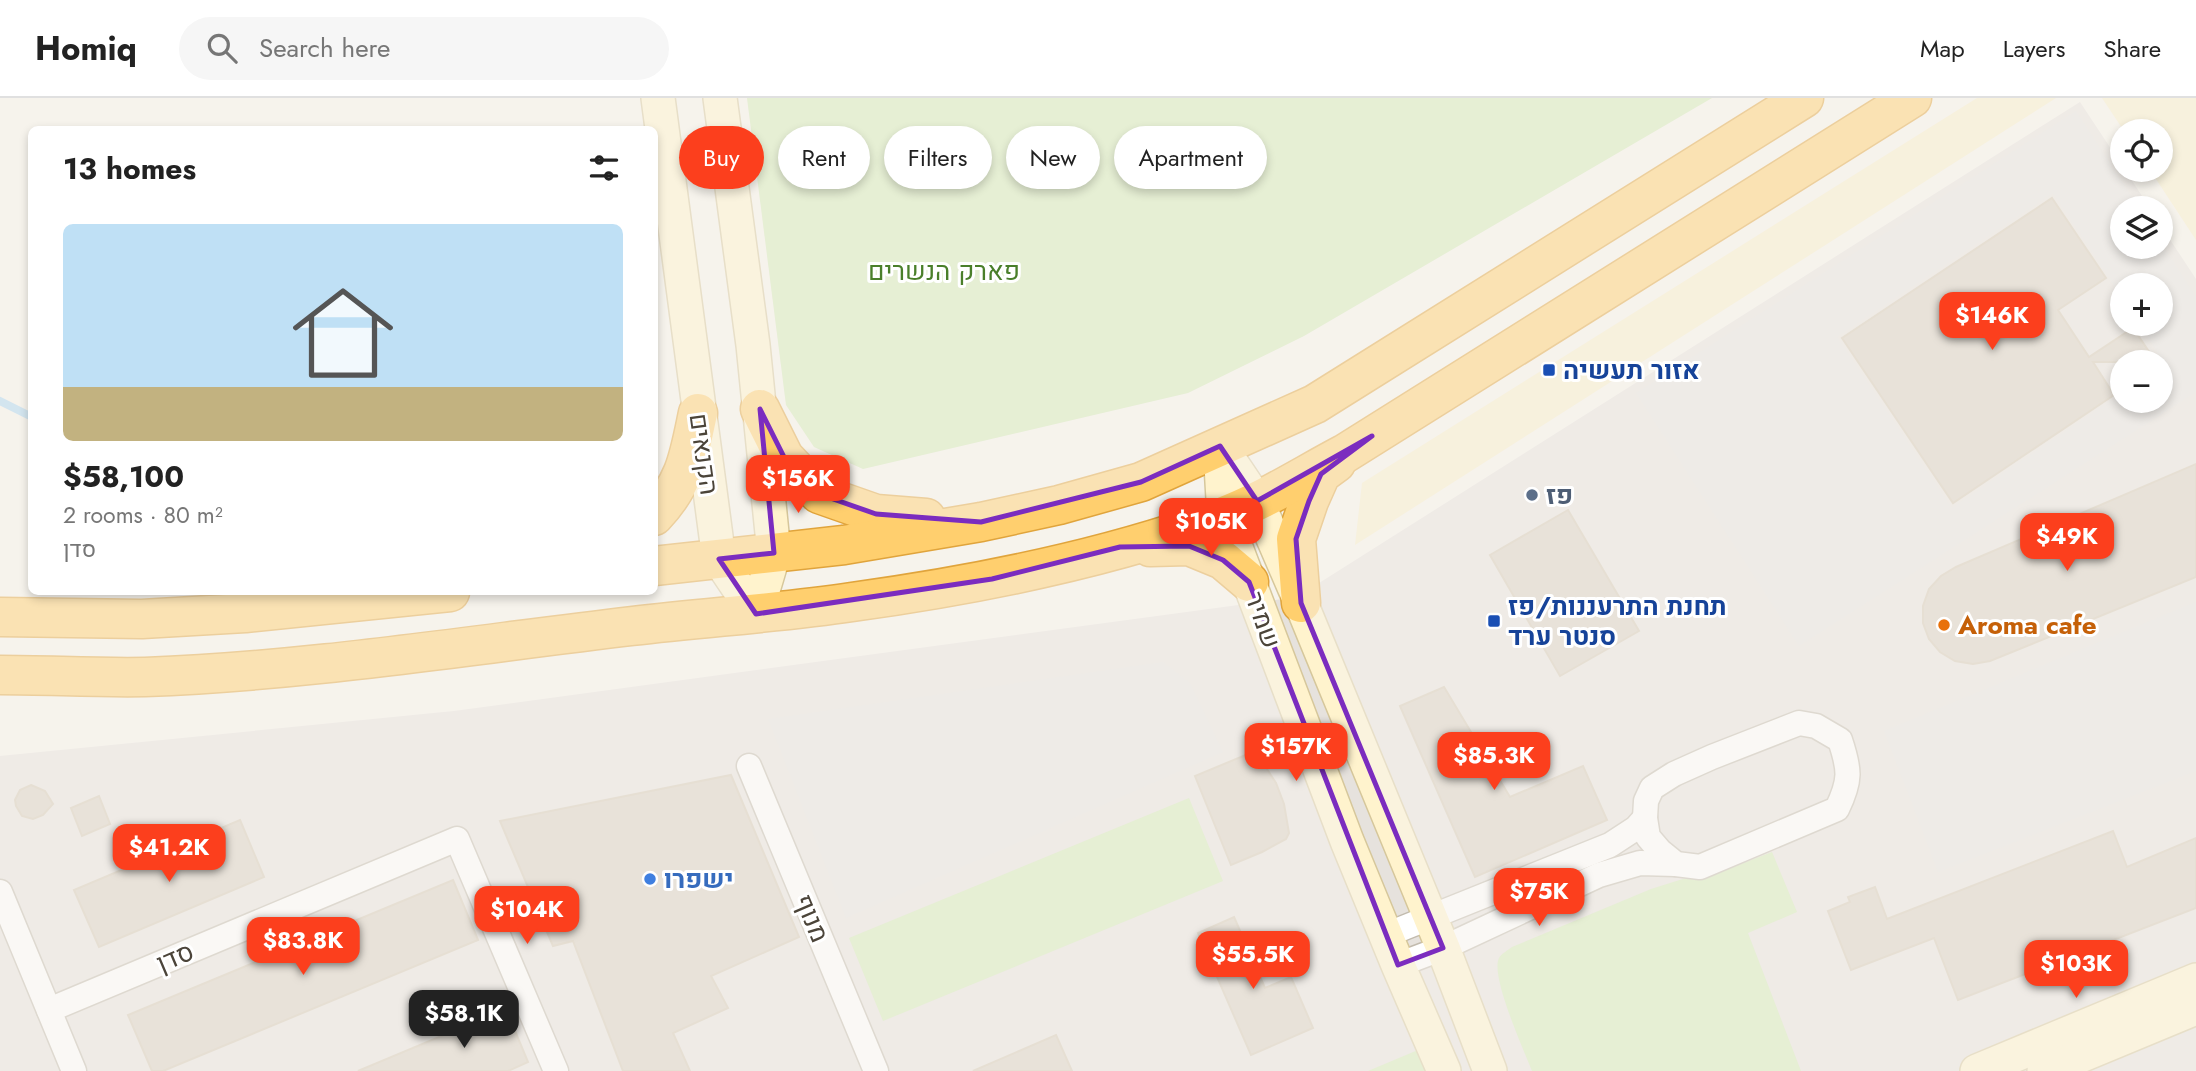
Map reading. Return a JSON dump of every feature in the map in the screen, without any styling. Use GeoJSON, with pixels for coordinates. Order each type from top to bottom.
{"type":"FeatureCollection","features":[{"type":"Feature","properties":{"kind":"highway"},"geometry":{"type":"LineString","coordinates":[[658,566],[844,545],[981,522],[1059,505],[1141,482],[1315,404],[1804,98]]}},
{"type":"Feature","properties":{"kind":"highway"},"geometry":{"type":"LineString","coordinates":[[0,675],[143,677],[249,671],[388,657],[852,602],[992,579],[1120,547],[1240,509],[1372,436],[1912,98]]}},
{"type":"Feature","properties":{"kind":"highway"},"geometry":{"type":"LineString","coordinates":[[760,409],[784,457],[819,494],[876,514],[981,522]]}},
{"type":"Feature","properties":{"kind":"highway"},"geometry":{"type":"LineString","coordinates":[[658,511],[673,493],[686,468],[698,413]]}},
{"type":"Feature","properties":{"kind":"highway"},"geometry":{"type":"LineString","coordinates":[[1301,603],[1296,539],[1309,501],[1321,474],[1372,436]]}},
{"type":"Feature","properties":{"kind":"highway"},"geometry":{"type":"LineString","coordinates":[[1120,547],[1189,546],[1223,560],[1249,582]]}},
{"type":"Feature","properties":{"kind":"highway"},"geometry":{"type":"LineString","coordinates":[[0,617],[155,619],[272,611],[422,595]]}},
{"type":"Feature","properties":{"kind":"street","name":"הקנאים"},"geometry":{"type":"LineString","coordinates":[[658,98],[719,559],[756,614]]}},
{"type":"Feature","properties":{"kind":"street"},"geometry":{"type":"LineString","coordinates":[[720,98],[760,409],[774,553],[756,614]]}},
{"type":"Feature","properties":{"kind":"street","name":"שמיר"},"geometry":{"type":"LineString","coordinates":[[1220,446],[1240,509],[1249,582],[1338,816],[1444,1071]]}},
{"type":"Feature","properties":{"kind":"street","name":"שמיר"},"geometry":{"type":"LineString","coordinates":[[1240,509],[1301,603],[1443,948],[1490,1071]]}},
{"type":"Feature","properties":{"kind":"street"},"geometry":{"type":"LineString","coordinates":[[1392,950],[1443,948],[1599,876],[1640,863],[1700,867],[1837,809],[1847,789],[1849,772],[1840,740],[1816,726],[1799,723],[1712,757],[1674,774],[1652,788],[1646,801],[1648,837],[1676,864]]}},
{"type":"Feature","properties":{"kind":"street","name":"מנוף"},"geometry":{"type":"LineString","coordinates":[[749,766],[876,1071]]}},
{"type":"Feature","properties":{"kind":"street"},"geometry":{"type":"LineString","coordinates":[[1392,950],[1430,917],[1610,845],[1636,828],[1645,818]]}},
{"type":"Feature","properties":{"kind":"street","name":"סדן"},"geometry":{"type":"LineString","coordinates":[[49,1010],[457,839],[556,1071]]}},
{"type":"Feature","properties":{"kind":"street"},"geometry":{"type":"LineString","coordinates":[[0,892],[74,1071]]}},
{"type":"Feature","properties":{"kind":"street"},"geometry":{"type":"LineString","coordinates":[[1977,1071],[2196,980]]}},
{"type":"Feature","properties":{"kind":"street"},"geometry":{"type":"LineString","coordinates":[[2044,1071],[2196,1008]]}},
{"type":"Feature","properties":{"kind":"highlighted area"},"geometry":{"type":"Polygon","coordinates":[[[760,409],[784,457],[819,494],[876,514],[981,522],[1141,482],[1220,446],[1257,501],[1372,436],[1321,474],[1309,501],[1296,539],[1301,603],[1443,948],[1398,965],[1249,582],[1223,560],[1189,546],[1120,547],[992,579],[756,614],[719,559],[774,553],[760,409]]]}},
{"type":"Feature","properties":{"kind":"shaded area"},"geometry":{"type":"Polygon","coordinates":[[[2080,102],[2110,147],[2110,182],[2133,182],[2142,196],[2110,196],[2110,259],[2173,259],[2173,244],[2196,279],[2196,1071],[0,1071],[0,756],[454,711],[1297,597],[2080,102]]]}},
{"type":"Feature","properties":{"kind":"shaded area"},"geometry":{"type":"Polygon","coordinates":[[[2076,111],[2110,163],[2110,182],[2122,182],[2131,196],[2110,196],[2110,259],[2171,259],[2196,297],[2196,392],[2173,407],[2173,350],[2156,350],[2147,336],[2173,336],[2173,273],[2110,273],[2110,279],[2053,193],[1837,337],[1952,508],[2110,401],[2110,413],[2163,413],[1799,646],[1636,393],[2076,111]]]}},
{"type":"Feature","properties":{"kind":"shaded area"},"geometry":{"type":"Polygon","coordinates":[[[2196,602],[2196,771],[1938,872],[1884,731],[2196,602]]]}},
{"type":"Feature","properties":{"kind":"shaded area"},"geometry":{"type":"Polygon","coordinates":[[[1163,662],[1190,683],[1223,752],[846,918],[768,719],[1163,662]]]}},
{"type":"Feature","properties":{"kind":"green space","name":"פארק הנשרים"},"geometry":{"type":"Polygon","coordinates":[[[747,98],[1712,98],[1304,336],[1188,393],[863,469],[814,447],[786,405],[759,189],[764,189],[764,126],[751,126],[747,98]]]}},
{"type":"Feature","properties":{"kind":"green space"},"geometry":{"type":"Polygon","coordinates":[[[1189,798],[1223,881],[883,1021],[849,938],[1189,798]]]}},
{"type":"Feature","properties":{"kind":"green space"},"geometry":{"type":"Polygon","coordinates":[[[1772,852],[1797,912],[1748,933],[1801,1071],[1532,1071],[1503,996],[1498,967],[1501,955],[1512,947],[1651,889],[1686,878],[1720,872],[1772,852]]]}},
{"type":"Feature","properties":{"kind":"green space"},"geometry":{"type":"Polygon","coordinates":[[[1418,1050],[1425,1071],[1368,1071],[1418,1050]]]}},
{"type":"Feature","properties":{"kind":"sand"},"geometry":{"type":"Polygon","coordinates":[[[1977,98],[2056,98],[1355,545],[1362,483],[1977,98]]]}},
{"type":"Feature","properties":{"kind":"sand"},"geometry":{"type":"Polygon","coordinates":[[[2102,98],[2196,98],[2196,240],[2173,205],[2173,196],[2167,196],[2158,182],[2173,182],[2173,119],[2116,119],[2102,98]]]}},
{"type":"Feature","properties":{"kind":"building"},"geometry":{"type":"Polygon","coordinates":[[[2052,198],[2106,278],[2058,310],[2089,357],[2121,336],[2138,336],[2148,350],[2110,350],[2110,362],[2093,362],[2110,389],[2110,398],[1953,503],[1842,338],[2052,198]]]}},
{"type":"Feature","properties":{"kind":"building"},"geometry":{"type":"Polygon","coordinates":[[[2196,464],[2196,577],[1990,661],[1973,664],[1955,661],[1940,652],[1929,639],[1923,623],[1923,606],[1929,589],[1941,576],[1956,567],[2196,464]]]}},
{"type":"Feature","properties":{"kind":"building"},"geometry":{"type":"Polygon","coordinates":[[[1568,510],[1639,631],[1560,676],[1490,555],[1568,510]]]}},
{"type":"Feature","properties":{"kind":"building"},"geometry":{"type":"Polygon","coordinates":[[[1444,687],[1510,797],[1583,766],[1607,820],[1475,877],[1400,706],[1444,687]]]}},
{"type":"Feature","properties":{"kind":"building"},"geometry":{"type":"Polygon","coordinates":[[[1253,752],[1276,783],[1284,804],[1289,833],[1286,839],[1231,865],[1195,776],[1253,752]]]}},
{"type":"Feature","properties":{"kind":"building","name":"ישפרו"},"geometry":{"type":"Polygon","coordinates":[[[731,775],[799,937],[711,976],[728,1008],[673,1033],[690,1071],[623,1071],[573,941],[553,946],[500,821],[731,775]]]}},
{"type":"Feature","properties":{"kind":"building"},"geometry":{"type":"Polygon","coordinates":[[[31,785],[45,791],[53,804],[43,815],[33,819],[22,816],[15,800],[20,790],[31,785]]]}},
{"type":"Feature","properties":{"kind":"building"},"geometry":{"type":"Polygon","coordinates":[[[99,796],[110,824],[82,836],[71,808],[99,796]]]}},
{"type":"Feature","properties":{"kind":"building"},"geometry":{"type":"Polygon","coordinates":[[[240,820],[264,877],[99,947],[74,890],[240,820]]]}},
{"type":"Feature","properties":{"kind":"building"},"geometry":{"type":"Polygon","coordinates":[[[2113,831],[2127,867],[2196,838],[2196,908],[1958,1000],[1934,938],[1851,970],[1828,911],[1850,902],[1848,897],[1875,887],[1887,919],[2113,831]]]}},
{"type":"Feature","properties":{"kind":"building"},"geometry":{"type":"Polygon","coordinates":[[[453,880],[478,940],[163,1071],[152,1071],[128,1015],[453,880]]]}},
{"type":"Feature","properties":{"kind":"building"},"geometry":{"type":"Polygon","coordinates":[[[1234,917],[1265,988],[1291,977],[1313,1028],[1251,1055],[1198,933],[1234,917]]]}},
{"type":"Feature","properties":{"kind":"building"},"geometry":{"type":"Polygon","coordinates":[[[506,1009],[528,1062],[508,1071],[358,1071],[506,1009]]]}},
{"type":"Feature","properties":{"kind":"building"},"geometry":{"type":"Polygon","coordinates":[[[1056,1035],[1072,1071],[973,1071],[1056,1035]]]}},
{"type":"Feature","properties":{"kind":"waterway"},"geometry":{"type":"LineString","coordinates":[[0,401],[28,415]]}},
{"type":"Feature","properties":{"kind":"place","name":"אזור תעשיה"},"geometry":{"type":"Point","coordinates":[1549,370]}},
{"type":"Feature","properties":{"kind":"place","name":"פז"},"geometry":{"type":"Point","coordinates":[1532,495]}},
{"type":"Feature","properties":{"kind":"place","name":"תחנת התרעננות/פז סנטר ערד"},"geometry":{"type":"Point","coordinates":[1494,621]}},
{"type":"Feature","properties":{"kind":"place","name":"Aroma cafe"},"geometry":{"type":"Point","coordinates":[1944,625]}},
{"type":"Feature","properties":{"kind":"place","name":"ישפרו"},"geometry":{"type":"Point","coordinates":[650,879]}}]}
